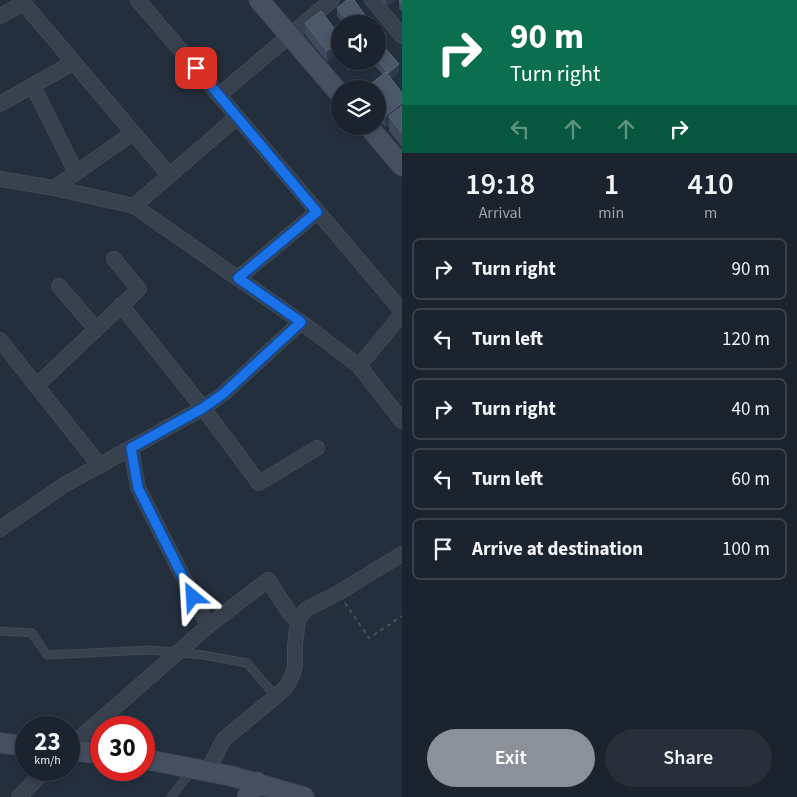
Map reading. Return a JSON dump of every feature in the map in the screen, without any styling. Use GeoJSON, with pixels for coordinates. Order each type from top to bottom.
{"type":"FeatureCollection","features":[{"type":"Feature","properties":{"kind":"street"},"geometry":{"type":"LineString","coordinates":[[138,0],[402,312],[359,366]]}},
{"type":"Feature","properties":{"kind":"street"},"geometry":{"type":"LineString","coordinates":[[259,0],[331,84]]}},
{"type":"Feature","properties":{"kind":"street"},"geometry":{"type":"LineString","coordinates":[[219,95],[332,0]]}},
{"type":"Feature","properties":{"kind":"street"},"geometry":{"type":"LineString","coordinates":[[372,0],[402,36]]}},
{"type":"Feature","properties":{"kind":"street"},"geometry":{"type":"LineString","coordinates":[[0,16],[23,1],[169,174]]}},
{"type":"Feature","properties":{"kind":"street"},"geometry":{"type":"LineString","coordinates":[[0,104],[74,62]]}},
{"type":"Feature","properties":{"kind":"street"},"geometry":{"type":"LineString","coordinates":[[32,86],[76,173]]}},
{"type":"Feature","properties":{"kind":"street"},"geometry":{"type":"LineString","coordinates":[[134,206],[237,117]]}},
{"type":"Feature","properties":{"kind":"street"},"geometry":{"type":"LineString","coordinates":[[54,188],[133,132]]}},
{"type":"Feature","properties":{"kind":"street"},"geometry":{"type":"LineString","coordinates":[[376,135],[402,166]]}},
{"type":"Feature","properties":{"kind":"street"},"geometry":{"type":"LineString","coordinates":[[0,179],[54,188],[134,206],[301,322],[359,366],[402,421]]}},
{"type":"Feature","properties":{"kind":"street"},"geometry":{"type":"LineString","coordinates":[[238,278],[317,212]]}},
{"type":"Feature","properties":{"kind":"street"},"geometry":{"type":"LineString","coordinates":[[36,386],[139,288],[114,259]]}},
{"type":"Feature","properties":{"kind":"street"},"geometry":{"type":"LineString","coordinates":[[59,286],[96,329]]}},
{"type":"Feature","properties":{"kind":"street"},"geometry":{"type":"LineString","coordinates":[[121,305],[203,408],[259,483],[317,448]]}},
{"type":"Feature","properties":{"kind":"street"},"geometry":{"type":"LineString","coordinates":[[1,527],[64,485],[203,408],[223,394],[301,322]]}},
{"type":"Feature","properties":{"kind":"street"},"geometry":{"type":"LineString","coordinates":[[0,340],[100,466]]}},
{"type":"Feature","properties":{"kind":"street"},"geometry":{"type":"LineString","coordinates":[[131,448],[138,488],[208,626]]}},
{"type":"Feature","properties":{"kind":"street"},"geometry":{"type":"LineString","coordinates":[[201,769],[224,739],[286,687],[294,671],[298,620],[302,614],[402,554]]}},
{"type":"Feature","properties":{"kind":"street"},"geometry":{"type":"LineString","coordinates":[[80,739],[208,626],[268,580],[291,615],[298,620]]}},
{"type":"Feature","properties":{"kind":"street"},"geometry":{"type":"LineString","coordinates":[[0,743],[15,745]]}},
{"type":"Feature","properties":{"kind":"street"},"geometry":{"type":"LineString","coordinates":[[155,761],[201,769],[252,790],[304,797]]}},
{"type":"Feature","properties":{"kind":"street"},"geometry":{"type":"LineString","coordinates":[[20,797],[35,781]]}},
{"type":"Feature","properties":{"kind":"lane"},"geometry":{"type":"LineString","coordinates":[[0,631],[32,633],[47,655],[150,650],[180,652],[247,663],[275,697]]}},
{"type":"Feature","properties":{"kind":"lane"},"geometry":{"type":"LineString","coordinates":[[170,797],[201,769]]}},
{"type":"Feature","properties":{"kind":"path"},"geometry":{"type":"LineString","coordinates":[[338,593],[370,638],[402,616]]}},
{"type":"Feature","properties":{"kind":"building"},"geometry":{"type":"Polygon","coordinates":[[[347,0],[354,0],[365,15],[342,15],[337,8],[347,0]]]}},
{"type":"Feature","properties":{"kind":"building"},"geometry":{"type":"Polygon","coordinates":[[[321,11],[331,24],[331,48],[327,51],[305,23],[321,11]]]}},
{"type":"Feature","properties":{"kind":"building"},"geometry":{"type":"Polygon","coordinates":[[[386,49],[399,64],[388,73],[386,70],[386,49]]]}},
{"type":"Feature","properties":{"kind":"building"},"geometry":{"type":"Polygon","coordinates":[[[386,72],[402,93],[402,103],[386,115],[386,80],[376,80],[386,72]]]}},
{"type":"Feature","properties":{"kind":"building"},"geometry":{"type":"Polygon","coordinates":[[[402,106],[402,133],[389,116],[402,106]]]}},
{"type":"Feature","properties":{"kind":"route"},"geometry":{"type":"LineString","coordinates":[[193,597],[138,488],[131,448],[203,408],[223,394],[272,351],[301,322],[238,278],[317,212],[196,68]]}}]}
